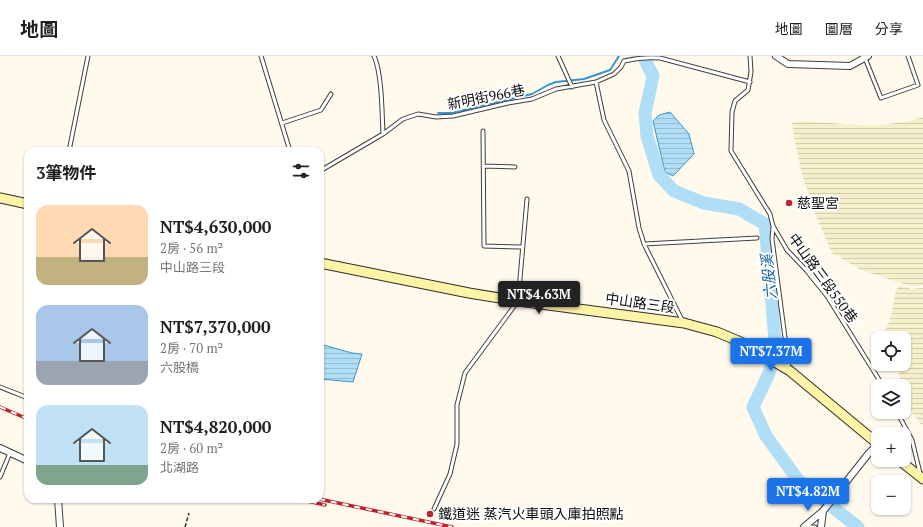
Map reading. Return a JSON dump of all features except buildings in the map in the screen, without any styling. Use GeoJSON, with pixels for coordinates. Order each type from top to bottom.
{"type":"FeatureCollection","features":[{"type":"Feature","properties":{"kind":"street"},"geometry":{"type":"LineString","coordinates":[[776,56],[788,64],[850,66],[866,57]]}},
{"type":"Feature","properties":{"kind":"street"},"geometry":{"type":"LineString","coordinates":[[0,198],[24,203]]}},
{"type":"Feature","properties":{"kind":"street","name":"中山路三段"},"geometry":{"type":"LineString","coordinates":[[324,264],[469,293],[684,323],[717,332],[743,343],[790,371]]}},
{"type":"Feature","properties":{"kind":"street"},"geometry":{"type":"LineString","coordinates":[[790,371],[871,438]]}},
{"type":"Feature","properties":{"kind":"street"},"geometry":{"type":"LineString","coordinates":[[0,448],[24,459]]}},
{"type":"Feature","properties":{"kind":"street"},"geometry":{"type":"LineString","coordinates":[[805,527],[823,511],[871,451]]}},
{"type":"Feature","properties":{"kind":"street"},"geometry":{"type":"LineString","coordinates":[[908,467],[922,478]]}},
{"type":"Feature","properties":{"kind":"street"},"geometry":{"type":"LineString","coordinates":[[58,503],[60,527]]}},
{"type":"Feature","properties":{"kind":"street"},"geometry":{"type":"LineString","coordinates":[[821,527],[823,511]]}},
{"type":"Feature","properties":{"kind":"lane"},"geometry":{"type":"LineString","coordinates":[[70,147],[88,56]]}},
{"type":"Feature","properties":{"kind":"lane"},"geometry":{"type":"LineString","coordinates":[[261,56],[289,147]]}},
{"type":"Feature","properties":{"kind":"lane"},"geometry":{"type":"LineString","coordinates":[[374,56],[379,75],[383,134]]}},
{"type":"Feature","properties":{"kind":"lane"},"geometry":{"type":"LineString","coordinates":[[558,56],[572,87]]}},
{"type":"Feature","properties":{"kind":"lane"},"geometry":{"type":"LineString","coordinates":[[646,56],[660,58],[750,82]]}},
{"type":"Feature","properties":{"kind":"lane","name":"新明街966巷"},"geometry":{"type":"LineString","coordinates":[[324,169],[383,134],[403,118],[418,114],[436,117],[453,116],[532,99],[556,89],[596,82],[614,74],[621,67],[624,61],[646,56]]}},
{"type":"Feature","properties":{"kind":"lane","name":"中山路三段550巷"},"geometry":{"type":"LineString","coordinates":[[750,56],[751,72],[748,90],[735,101],[732,112],[731,151],[770,214],[774,226],[787,250],[806,270],[826,296],[879,379]]}},
{"type":"Feature","properties":{"kind":"lane"},"geometry":{"type":"LineString","coordinates":[[866,57],[881,98],[918,85],[908,56]]}},
{"type":"Feature","properties":{"kind":"lane"},"geometry":{"type":"LineString","coordinates":[[596,82],[604,120],[629,171],[639,228],[644,244],[684,323]]}},
{"type":"Feature","properties":{"kind":"lane"},"geometry":{"type":"LineString","coordinates":[[282,123],[321,110],[331,94]]}},
{"type":"Feature","properties":{"kind":"lane"},"geometry":{"type":"LineString","coordinates":[[483,131],[484,246],[522,247]]}},
{"type":"Feature","properties":{"kind":"lane"},"geometry":{"type":"LineString","coordinates":[[483,166],[515,167]]}},
{"type":"Feature","properties":{"kind":"lane"},"geometry":{"type":"LineString","coordinates":[[434,508],[450,474],[457,444],[456,405],[465,373],[518,301],[527,199]]}},
{"type":"Feature","properties":{"kind":"lane"},"geometry":{"type":"LineString","coordinates":[[774,226],[772,239],[790,371]]}},
{"type":"Feature","properties":{"kind":"lane"},"geometry":{"type":"LineString","coordinates":[[644,244],[757,238]]}},
{"type":"Feature","properties":{"kind":"lane"},"geometry":{"type":"LineString","coordinates":[[0,387],[24,396]]}},
{"type":"Feature","properties":{"kind":"lane"},"geometry":{"type":"LineString","coordinates":[[902,419],[912,440],[922,478]]}},
{"type":"Feature","properties":{"kind":"lane"},"geometry":{"type":"LineString","coordinates":[[0,477],[10,453]]}},
{"type":"Feature","properties":{"kind":"lane"},"geometry":{"type":"LineString","coordinates":[[805,527],[815,527]]}},
{"type":"Feature","properties":{"kind":"path"},"geometry":{"type":"LineString","coordinates":[[185,527],[189,513]]}},
{"type":"Feature","properties":{"kind":"shaded area"},"geometry":{"type":"Polygon","coordinates":[[[923,117],[923,285],[910,286],[861,270],[832,253],[815,214],[802,174],[792,123],[800,121],[875,126],[909,121],[923,117]]]}},
{"type":"Feature","properties":{"kind":"shaded area"},"geometry":{"type":"Polygon","coordinates":[[[900,285],[911,289],[923,288],[923,427],[911,411],[911,379],[900,379],[898,371],[911,371],[911,331],[885,331],[891,317],[896,290],[900,285]]]}},
{"type":"Feature","properties":{"kind":"water"},"geometry":{"type":"Polygon","coordinates":[[[670,112],[689,134],[694,154],[673,176],[665,172],[653,121],[659,115],[670,112]]]}},
{"type":"Feature","properties":{"kind":"water"},"geometry":{"type":"Polygon","coordinates":[[[324,345],[352,353],[362,354],[353,382],[324,379],[324,345]]]}},
{"type":"Feature","properties":{"kind":"waterway"},"geometry":{"type":"LineString","coordinates":[[438,113],[451,113],[532,94],[556,82],[584,79],[610,70],[619,56]]}},
{"type":"Feature","properties":{"kind":"waterway","name":"六股溪"},"geometry":{"type":"LineString","coordinates":[[643,56],[653,76],[645,113],[647,136],[659,175],[674,191],[704,203],[739,209],[765,224],[775,340],[770,371],[753,407],[766,436],[798,480],[858,527]]}},
{"type":"Feature","properties":{"kind":"railway"},"geometry":{"type":"LineString","coordinates":[[0,407],[24,417]]}},
{"type":"Feature","properties":{"kind":"railway"},"geometry":{"type":"LineString","coordinates":[[324,500],[452,527]]}},
{"type":"Feature","properties":{"kind":"railway"},"geometry":{"type":"LineString","coordinates":[[316,503],[325,505]]}},
{"type":"Feature","properties":{"kind":"place","name":"慈聖宮"},"geometry":{"type":"Point","coordinates":[789,203]}},
{"type":"Feature","properties":{"kind":"place","name":"鐵道迷 蒸汽火車頭入庫拍照點"},"geometry":{"type":"Point","coordinates":[430,514]}}]}
